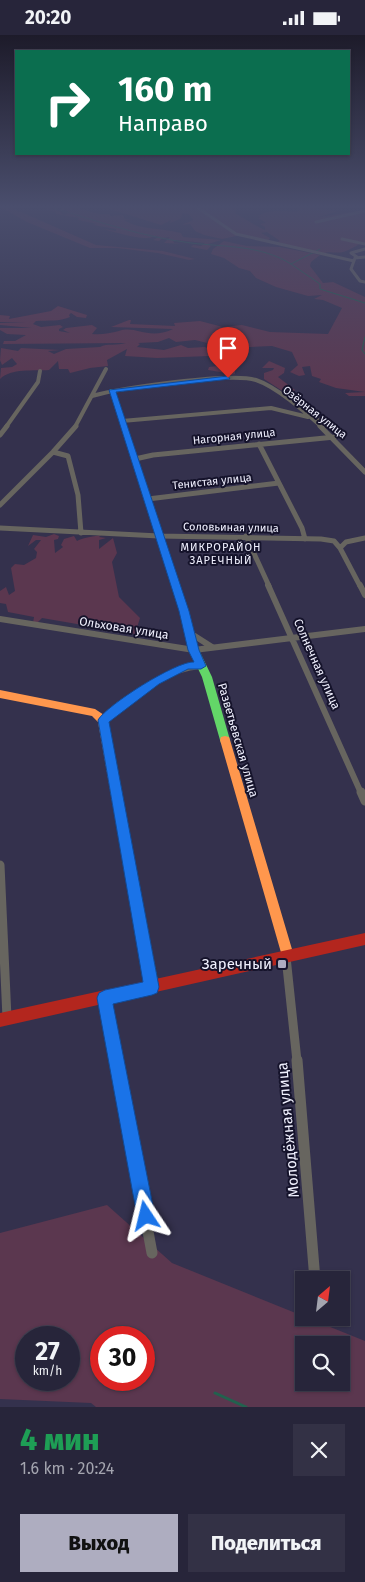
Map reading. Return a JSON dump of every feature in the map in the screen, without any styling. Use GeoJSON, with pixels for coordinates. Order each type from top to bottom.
{"type":"FeatureCollection","features":[{"type":"Feature","properties":{"kind":"street"},"geometry":{"type":"LineString","coordinates":[[352,272],[360,281],[365,282]]}},
{"type":"Feature","properties":{"kind":"street"},"geometry":{"type":"LineString","coordinates":[[0,505],[53,453],[77,424],[106,369]]}},
{"type":"Feature","properties":{"kind":"street"},"geometry":{"type":"LineString","coordinates":[[0,435],[38,381],[40,371]]}},
{"type":"Feature","properties":{"kind":"street","name":"Озёрная улица"},"geometry":{"type":"LineString","coordinates":[[112,390],[246,378],[260,381],[335,437],[365,471]]}},
{"type":"Feature","properties":{"kind":"street"},"geometry":{"type":"LineString","coordinates":[[92,395],[112,390]]}},
{"type":"Feature","properties":{"kind":"street","name":"Разветьевская улица"},"geometry":{"type":"LineString","coordinates":[[112,390],[148,499],[194,650],[207,677],[287,956]]}},
{"type":"Feature","properties":{"kind":"street"},"geometry":{"type":"LineString","coordinates":[[122,421],[271,408],[312,418],[334,426]]}},
{"type":"Feature","properties":{"kind":"street","name":"Нагорная улица"},"geometry":{"type":"LineString","coordinates":[[135,459],[152,455],[335,437]]}},
{"type":"Feature","properties":{"kind":"street"},"geometry":{"type":"LineString","coordinates":[[258,444],[279,483],[305,539]]}},
{"type":"Feature","properties":{"kind":"street"},"geometry":{"type":"LineString","coordinates":[[53,453],[68,456],[78,495],[81,533]]}},
{"type":"Feature","properties":{"kind":"street"},"geometry":{"type":"LineString","coordinates":[[351,453],[365,466]]}},
{"type":"Feature","properties":{"kind":"street","name":"Тенистая улица"},"geometry":{"type":"LineString","coordinates":[[148,499],[279,483]]}},
{"type":"Feature","properties":{"kind":"street","name":"Соловьиная улица"},"geometry":{"type":"LineString","coordinates":[[0,528],[158,536],[330,540],[337,543],[340,548]]}},
{"type":"Feature","properties":{"kind":"street","name":"Солнечная улица"},"geometry":{"type":"LineString","coordinates":[[246,537],[365,801]]}},
{"type":"Feature","properties":{"kind":"street"},"geometry":{"type":"LineString","coordinates":[[365,538],[346,542],[340,548],[365,595]]}},
{"type":"Feature","properties":{"kind":"street","name":"Ольховая улица"},"geometry":{"type":"LineString","coordinates":[[0,619],[194,650],[365,629]]}},
{"type":"Feature","properties":{"kind":"street"},"geometry":{"type":"LineString","coordinates":[[190,633],[205,644],[215,647]]}},
{"type":"Feature","properties":{"kind":"street"},"geometry":{"type":"LineString","coordinates":[[103,720],[156,681],[186,665],[201,666]]}},
{"type":"Feature","properties":{"kind":"street"},"geometry":{"type":"LineString","coordinates":[[0,694],[95,713],[103,720],[152,987]]}},
{"type":"Feature","properties":{"kind":"street"},"geometry":{"type":"LineString","coordinates":[[0,865],[4,1019],[365,939]]}},
{"type":"Feature","properties":{"kind":"street","name":"Молодёжная улица"},"geometry":{"type":"LineString","coordinates":[[287,956],[314,1271]]}},
{"type":"Feature","properties":{"kind":"street"},"geometry":{"type":"LineString","coordinates":[[105,998],[152,1253]]}},
{"type":"Feature","properties":{"kind":"shaded area"},"geometry":{"type":"Polygon","coordinates":[[[251,272],[315,272],[323,283],[333,282],[365,297],[365,392],[336,388],[319,382],[321,379],[312,376],[310,366],[302,367],[305,375],[299,376],[290,372],[298,365],[292,352],[272,346],[224,347],[222,351],[246,359],[235,369],[235,374],[228,376],[226,373],[208,370],[209,367],[226,365],[216,363],[209,356],[157,358],[125,356],[127,349],[107,360],[108,366],[70,373],[68,369],[59,369],[58,361],[49,370],[10,373],[0,379],[1,368],[12,367],[17,364],[12,358],[2,365],[0,360],[1,348],[18,351],[21,348],[60,350],[48,351],[54,354],[66,349],[126,343],[3,344],[4,341],[15,341],[26,335],[7,334],[0,330],[0,328],[32,328],[0,325],[0,323],[26,323],[0,322],[0,315],[10,316],[9,319],[51,311],[58,306],[87,315],[86,318],[77,317],[71,313],[70,317],[66,319],[36,321],[33,324],[41,327],[60,325],[63,327],[59,331],[70,333],[63,330],[92,325],[97,328],[92,334],[131,330],[156,334],[173,329],[111,327],[131,320],[130,324],[175,326],[174,323],[200,321],[223,327],[242,325],[270,332],[328,334],[342,308],[323,300],[314,299],[322,295],[308,296],[276,287],[256,278],[251,272]],[[169,338],[158,342],[138,343],[140,344],[137,347],[164,350],[181,345],[188,348],[205,347],[213,351],[224,347],[195,340],[176,342],[169,338]]]}},
{"type":"Feature","properties":{"kind":"shaded area"},"geometry":{"type":"Polygon","coordinates":[[[269,361],[285,368],[284,373],[278,377],[295,390],[291,393],[284,392],[264,379],[264,373],[274,368],[262,368],[269,361]]]}},
{"type":"Feature","properties":{"kind":"shaded area"},"geometry":{"type":"Polygon","coordinates":[[[365,392],[365,396],[349,396],[345,393],[365,392]]]}},
{"type":"Feature","properties":{"kind":"shaded area"},"geometry":{"type":"Polygon","coordinates":[[[54,534],[59,536],[58,539],[54,540],[55,553],[63,547],[61,545],[64,539],[74,536],[77,541],[101,535],[99,537],[106,538],[99,540],[99,549],[113,538],[117,553],[112,562],[119,597],[140,618],[135,634],[42,618],[38,622],[33,623],[34,617],[8,612],[6,604],[0,603],[0,591],[6,587],[9,595],[15,591],[11,568],[15,564],[24,565],[36,558],[37,552],[34,549],[41,540],[36,540],[28,546],[33,535],[46,537],[54,534]]]}},
{"type":"Feature","properties":{"kind":"shaded area"},"geometry":{"type":"Polygon","coordinates":[[[107,1205],[172,1263],[295,1313],[295,1326],[328,1326],[365,1341],[365,1407],[96,1407],[91,1403],[0,1399],[0,1233],[107,1205]]]}},
{"type":"Feature","properties":{"kind":"waterway"},"geometry":{"type":"LineString","coordinates":[[303,272],[320,284],[320,289],[365,303]]}},
{"type":"Feature","properties":{"kind":"waterway"},"geometry":{"type":"LineString","coordinates":[[365,337],[362,350],[365,354]]}},
{"type":"Feature","properties":{"kind":"waterway"},"geometry":{"type":"LineString","coordinates":[[215,1393],[246,1407]]}},
{"type":"Feature","properties":{"kind":"traffic: fast"},"geometry":{"type":"LineString","coordinates":[[112,390],[184,611],[194,650],[207,677],[225,740]]}},
{"type":"Feature","properties":{"kind":"traffic: fast"},"geometry":{"type":"LineString","coordinates":[[134,890],[152,987]]}},
{"type":"Feature","properties":{"kind":"traffic: slow"},"geometry":{"type":"LineString","coordinates":[[0,694],[95,713],[103,720],[134,890]]}},
{"type":"Feature","properties":{"kind":"traffic: slow"},"geometry":{"type":"LineString","coordinates":[[225,740],[288,956]]}},
{"type":"Feature","properties":{"kind":"traffic: jam"},"geometry":{"type":"LineString","coordinates":[[0,1020],[365,939]]}},
{"type":"Feature","properties":{"kind":"place","name":"Заречный"},"geometry":{"type":"Point","coordinates":[282,964]}},
{"type":"Feature","properties":{"kind":"district","name":"МИКРОРАЙОН ЗАРЕЧНЫЙ"},"geometry":{"type":"Point","coordinates":[221,553]}},
{"type":"Feature","properties":{"kind":"route"},"geometry":{"type":"LineString","coordinates":[[146,1216],[105,998],[152,987],[103,720],[156,681],[186,665],[201,666],[194,650],[184,611],[176,592],[112,390],[228,378]]}}]}
